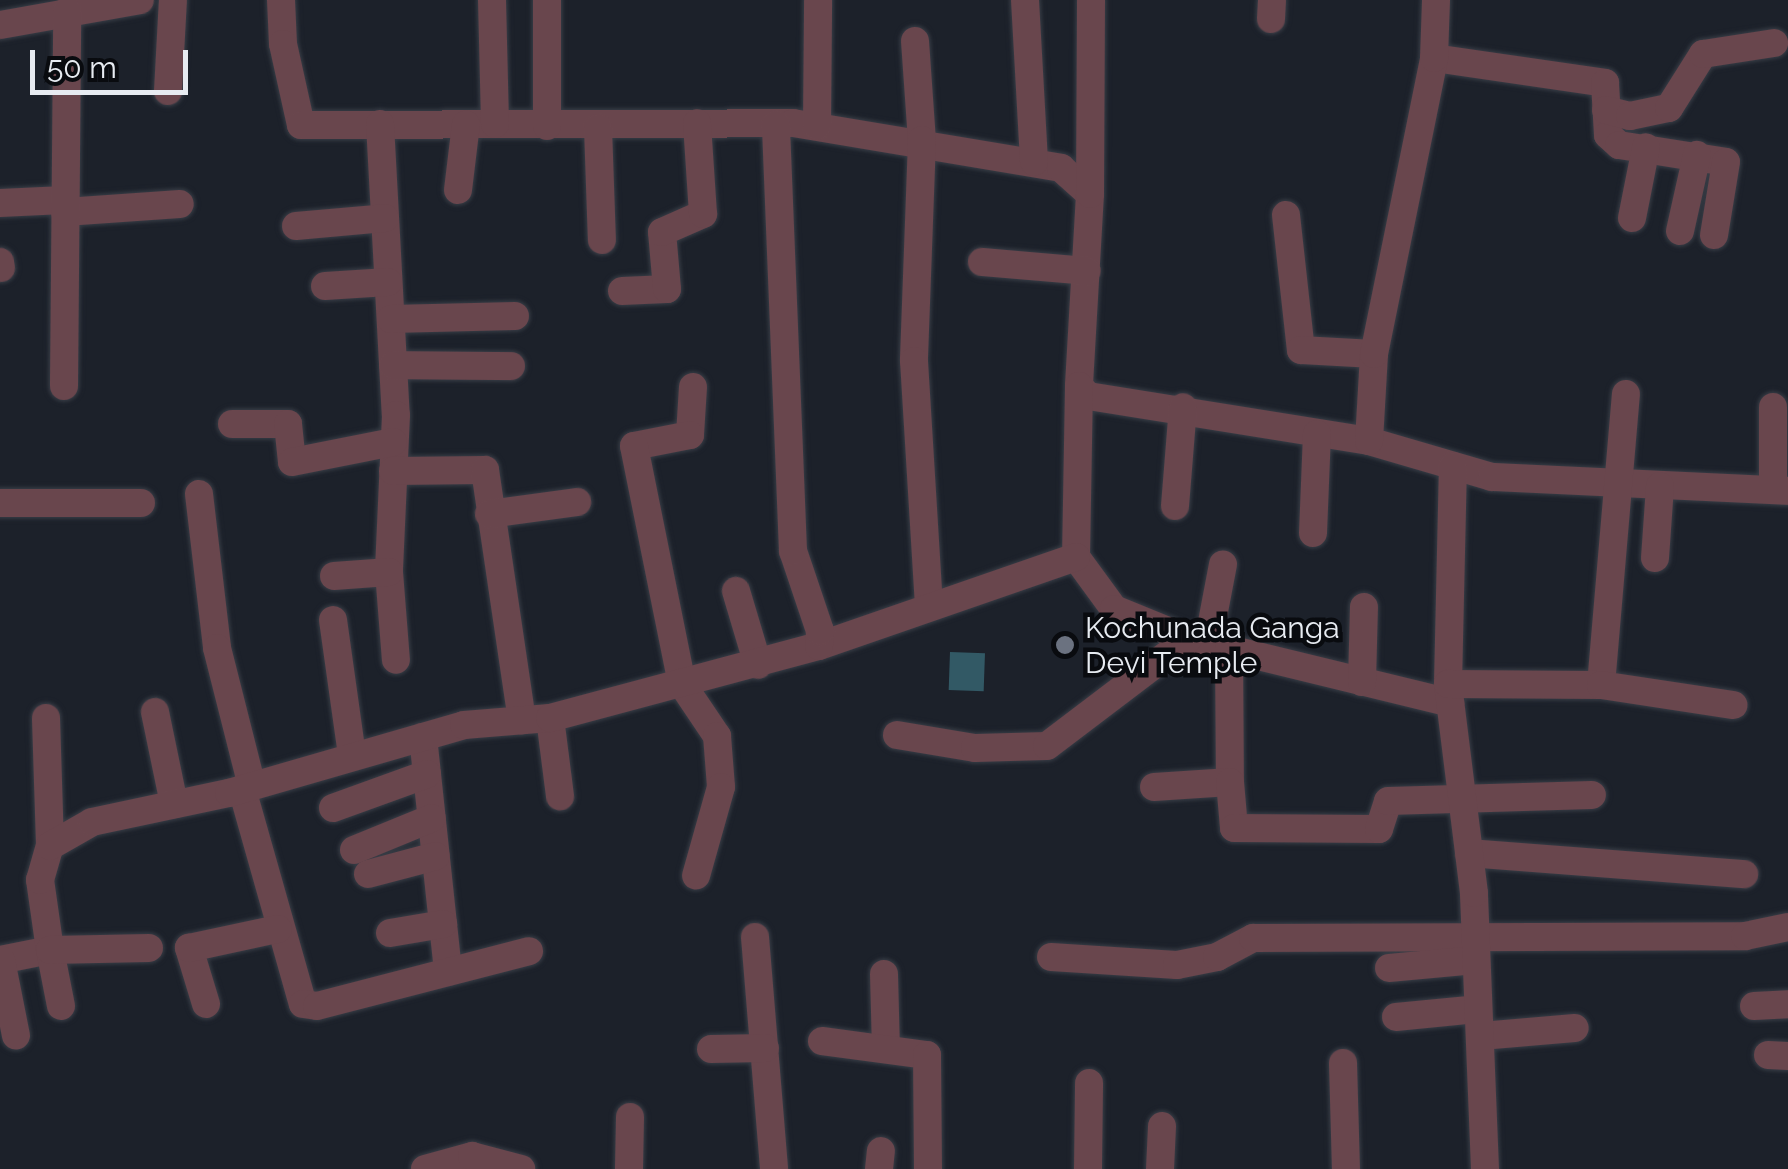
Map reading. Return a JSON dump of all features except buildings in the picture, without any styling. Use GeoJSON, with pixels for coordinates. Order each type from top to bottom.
{"type":"FeatureCollection","features":[{"type":"Feature","properties":{"kind":"street"},"geometry":{"type":"LineString","coordinates":[[0,26],[140,0]]}},
{"type":"Feature","properties":{"kind":"street"},"geometry":{"type":"LineString","coordinates":[[168,91],[173,0]]}},
{"type":"Feature","properties":{"kind":"street"},"geometry":{"type":"LineString","coordinates":[[281,0],[283,44],[301,125],[817,126],[922,140],[1061,168],[1090,194]]}},
{"type":"Feature","properties":{"kind":"street"},"geometry":{"type":"LineString","coordinates":[[492,0],[495,124]]}},
{"type":"Feature","properties":{"kind":"street"},"geometry":{"type":"LineString","coordinates":[[547,126],[548,0]]}},
{"type":"Feature","properties":{"kind":"street"},"geometry":{"type":"LineString","coordinates":[[817,126],[818,0]]}},
{"type":"Feature","properties":{"kind":"street"},"geometry":{"type":"LineString","coordinates":[[1025,0],[1034,162]]}},
{"type":"Feature","properties":{"kind":"street"},"geometry":{"type":"LineString","coordinates":[[1091,0],[1088,270],[1079,386],[1076,557],[1114,609],[1208,644],[1362,682],[1449,693],[1601,685],[1733,705]]}},
{"type":"Feature","properties":{"kind":"street"},"geometry":{"type":"LineString","coordinates":[[1369,442],[1374,354],[1434,58],[1436,0]]}},
{"type":"Feature","properties":{"kind":"street"},"geometry":{"type":"LineString","coordinates":[[64,386],[67,11]]}},
{"type":"Feature","properties":{"kind":"street"},"geometry":{"type":"LineString","coordinates":[[916,41],[922,140],[914,361],[929,606]]}},
{"type":"Feature","properties":{"kind":"street"},"geometry":{"type":"LineString","coordinates":[[1606,110],[1630,116],[1669,108],[1703,54],[1774,43]]}},
{"type":"Feature","properties":{"kind":"street"},"geometry":{"type":"LineString","coordinates":[[1434,58],[1605,83],[1608,135],[1618,145],[1646,146],[1726,162],[1714,235]]}},
{"type":"Feature","properties":{"kind":"street"},"geometry":{"type":"LineString","coordinates":[[380,124],[393,365],[394,471],[389,572],[396,660]]}},
{"type":"Feature","properties":{"kind":"street"},"geometry":{"type":"LineString","coordinates":[[458,190],[466,124]]}},
{"type":"Feature","properties":{"kind":"street"},"geometry":{"type":"LineString","coordinates":[[622,291],[667,289],[662,232],[703,214],[698,124]]}},
{"type":"Feature","properties":{"kind":"street"},"geometry":{"type":"LineString","coordinates":[[776,124],[792,551],[820,631],[818,646]]}},
{"type":"Feature","properties":{"kind":"street"},"geometry":{"type":"LineString","coordinates":[[598,128],[602,240]]}},
{"type":"Feature","properties":{"kind":"street"},"geometry":{"type":"LineString","coordinates":[[1632,218],[1646,146]]}},
{"type":"Feature","properties":{"kind":"street"},"geometry":{"type":"LineString","coordinates":[[1680,230],[1697,155]]}},
{"type":"Feature","properties":{"kind":"street"},"geometry":{"type":"LineString","coordinates":[[0,203],[180,204]]}},
{"type":"Feature","properties":{"kind":"street"},"geometry":{"type":"LineString","coordinates":[[1286,215],[1301,350],[1374,354]]}},
{"type":"Feature","properties":{"kind":"street"},"geometry":{"type":"LineString","coordinates":[[296,226],[385,218]]}},
{"type":"Feature","properties":{"kind":"street"},"geometry":{"type":"LineString","coordinates":[[982,262],[1088,270]]}},
{"type":"Feature","properties":{"kind":"street"},"geometry":{"type":"LineString","coordinates":[[325,286],[388,282]]}},
{"type":"Feature","properties":{"kind":"street"},"geometry":{"type":"LineString","coordinates":[[391,319],[514,316]]}},
{"type":"Feature","properties":{"kind":"street"},"geometry":{"type":"LineString","coordinates":[[393,365],[511,366]]}},
{"type":"Feature","properties":{"kind":"street"},"geometry":{"type":"LineString","coordinates":[[1079,386],[1088,396],[1182,408],[1369,442],[1492,477],[1780,490],[1773,407]]}},
{"type":"Feature","properties":{"kind":"street"},"geometry":{"type":"LineString","coordinates":[[693,387],[690,435],[634,446],[682,684],[717,736],[722,787],[696,876]]}},
{"type":"Feature","properties":{"kind":"street"},"geometry":{"type":"LineString","coordinates":[[1601,685],[1626,394]]}},
{"type":"Feature","properties":{"kind":"street"},"geometry":{"type":"LineString","coordinates":[[1175,506],[1182,408]]}},
{"type":"Feature","properties":{"kind":"street"},"geometry":{"type":"LineString","coordinates":[[232,424],[288,424],[292,462],[394,442]]}},
{"type":"Feature","properties":{"kind":"street"},"geometry":{"type":"LineString","coordinates":[[1314,534],[1316,434]]}},
{"type":"Feature","properties":{"kind":"street"},"geometry":{"type":"LineString","coordinates":[[1453,466],[1449,693],[1469,853],[1485,1169]]}},
{"type":"Feature","properties":{"kind":"street"},"geometry":{"type":"LineString","coordinates":[[394,471],[485,470],[522,720]]}},
{"type":"Feature","properties":{"kind":"street"},"geometry":{"type":"LineString","coordinates":[[1655,558],[1660,486]]}},
{"type":"Feature","properties":{"kind":"street"},"geometry":{"type":"LineString","coordinates":[[200,494],[217,648],[278,929],[302,1004],[317,1006],[528,951]]}},
{"type":"Feature","properties":{"kind":"street"},"geometry":{"type":"LineString","coordinates":[[489,514],[577,502]]}},
{"type":"Feature","properties":{"kind":"street"},"geometry":{"type":"LineString","coordinates":[[0,503],[140,504]]}},
{"type":"Feature","properties":{"kind":"street"},"geometry":{"type":"LineString","coordinates":[[50,846],[92,822],[247,787],[423,736],[550,718],[758,665],[1076,557]]}},
{"type":"Feature","properties":{"kind":"street"},"geometry":{"type":"LineString","coordinates":[[1222,564],[1208,644],[1234,828],[1379,830],[1388,801],[1592,795]]}},
{"type":"Feature","properties":{"kind":"street"},"geometry":{"type":"LineString","coordinates":[[334,576],[389,572]]}},
{"type":"Feature","properties":{"kind":"street"},"geometry":{"type":"LineString","coordinates":[[736,591],[758,665]]}},
{"type":"Feature","properties":{"kind":"street"},"geometry":{"type":"LineString","coordinates":[[1362,682],[1364,608]]}},
{"type":"Feature","properties":{"kind":"street"},"geometry":{"type":"LineString","coordinates":[[333,620],[352,755]]}},
{"type":"Feature","properties":{"kind":"street"},"geometry":{"type":"LineString","coordinates":[[897,735],[975,748],[1047,746],[1208,644]]}},
{"type":"Feature","properties":{"kind":"street"},"geometry":{"type":"LineString","coordinates":[[155,712],[174,804]]}},
{"type":"Feature","properties":{"kind":"street"},"geometry":{"type":"LineString","coordinates":[[46,718],[50,846],[40,880],[60,1006]]}},
{"type":"Feature","properties":{"kind":"street"},"geometry":{"type":"LineString","coordinates":[[550,718],[560,796]]}},
{"type":"Feature","properties":{"kind":"street"},"geometry":{"type":"LineString","coordinates":[[423,736],[448,972]]}},
{"type":"Feature","properties":{"kind":"street"},"geometry":{"type":"LineString","coordinates":[[333,808],[427,774]]}},
{"type":"Feature","properties":{"kind":"street"},"geometry":{"type":"LineString","coordinates":[[1154,787],[1230,782]]}},
{"type":"Feature","properties":{"kind":"street"},"geometry":{"type":"LineString","coordinates":[[432,818],[361,862],[436,856]]}},
{"type":"Feature","properties":{"kind":"street"},"geometry":{"type":"LineString","coordinates":[[1469,853],[1744,874]]}},
{"type":"Feature","properties":{"kind":"street"},"geometry":{"type":"LineString","coordinates":[[390,933],[443,924]]}},
{"type":"Feature","properties":{"kind":"street"},"geometry":{"type":"LineString","coordinates":[[1051,957],[1177,964],[1217,957],[1253,938],[1475,948],[1745,936],[1788,927]]}},
{"type":"Feature","properties":{"kind":"street"},"geometry":{"type":"LineString","coordinates":[[206,1004],[189,948],[278,929]]}},
{"type":"Feature","properties":{"kind":"street"},"geometry":{"type":"LineString","coordinates":[[755,937],[774,1169]]}},
{"type":"Feature","properties":{"kind":"street"},"geometry":{"type":"LineString","coordinates":[[16,1036],[0,960],[50,950],[149,948]]}},
{"type":"Feature","properties":{"kind":"street"},"geometry":{"type":"LineString","coordinates":[[1389,968],[1475,948]]}},
{"type":"Feature","properties":{"kind":"street"},"geometry":{"type":"LineString","coordinates":[[884,974],[886,1049]]}},
{"type":"Feature","properties":{"kind":"street"},"geometry":{"type":"LineString","coordinates":[[1754,1006],[1788,1004]]}},
{"type":"Feature","properties":{"kind":"street"},"geometry":{"type":"LineString","coordinates":[[1396,1017],[1575,1028]]}},
{"type":"Feature","properties":{"kind":"street"},"geometry":{"type":"LineString","coordinates":[[822,1040],[926,1055],[928,1169]]}},
{"type":"Feature","properties":{"kind":"street"},"geometry":{"type":"LineString","coordinates":[[711,1049],[765,1048]]}},
{"type":"Feature","properties":{"kind":"street"},"geometry":{"type":"LineString","coordinates":[[1343,1063],[1346,1169]]}},
{"type":"Feature","properties":{"kind":"street"},"geometry":{"type":"LineString","coordinates":[[1088,1169],[1089,1082]]}},
{"type":"Feature","properties":{"kind":"street"},"geometry":{"type":"LineString","coordinates":[[629,1169],[630,1117]]}},
{"type":"Feature","properties":{"kind":"street"},"geometry":{"type":"LineString","coordinates":[[1160,1169],[1162,1126]]}},
{"type":"Feature","properties":{"kind":"street"},"geometry":{"type":"LineString","coordinates":[[426,1169],[472,1156],[521,1169]]}},
{"type":"Feature","properties":{"kind":"water"},"geometry":{"type":"Polygon","coordinates":[[[950,652],[985,653],[984,691],[949,690],[950,652]]]}},
{"type":"Feature","properties":{"kind":"place","name":"Kochunada Ganga Devi Temple"},"geometry":{"type":"Point","coordinates":[1065,645]}}]}
